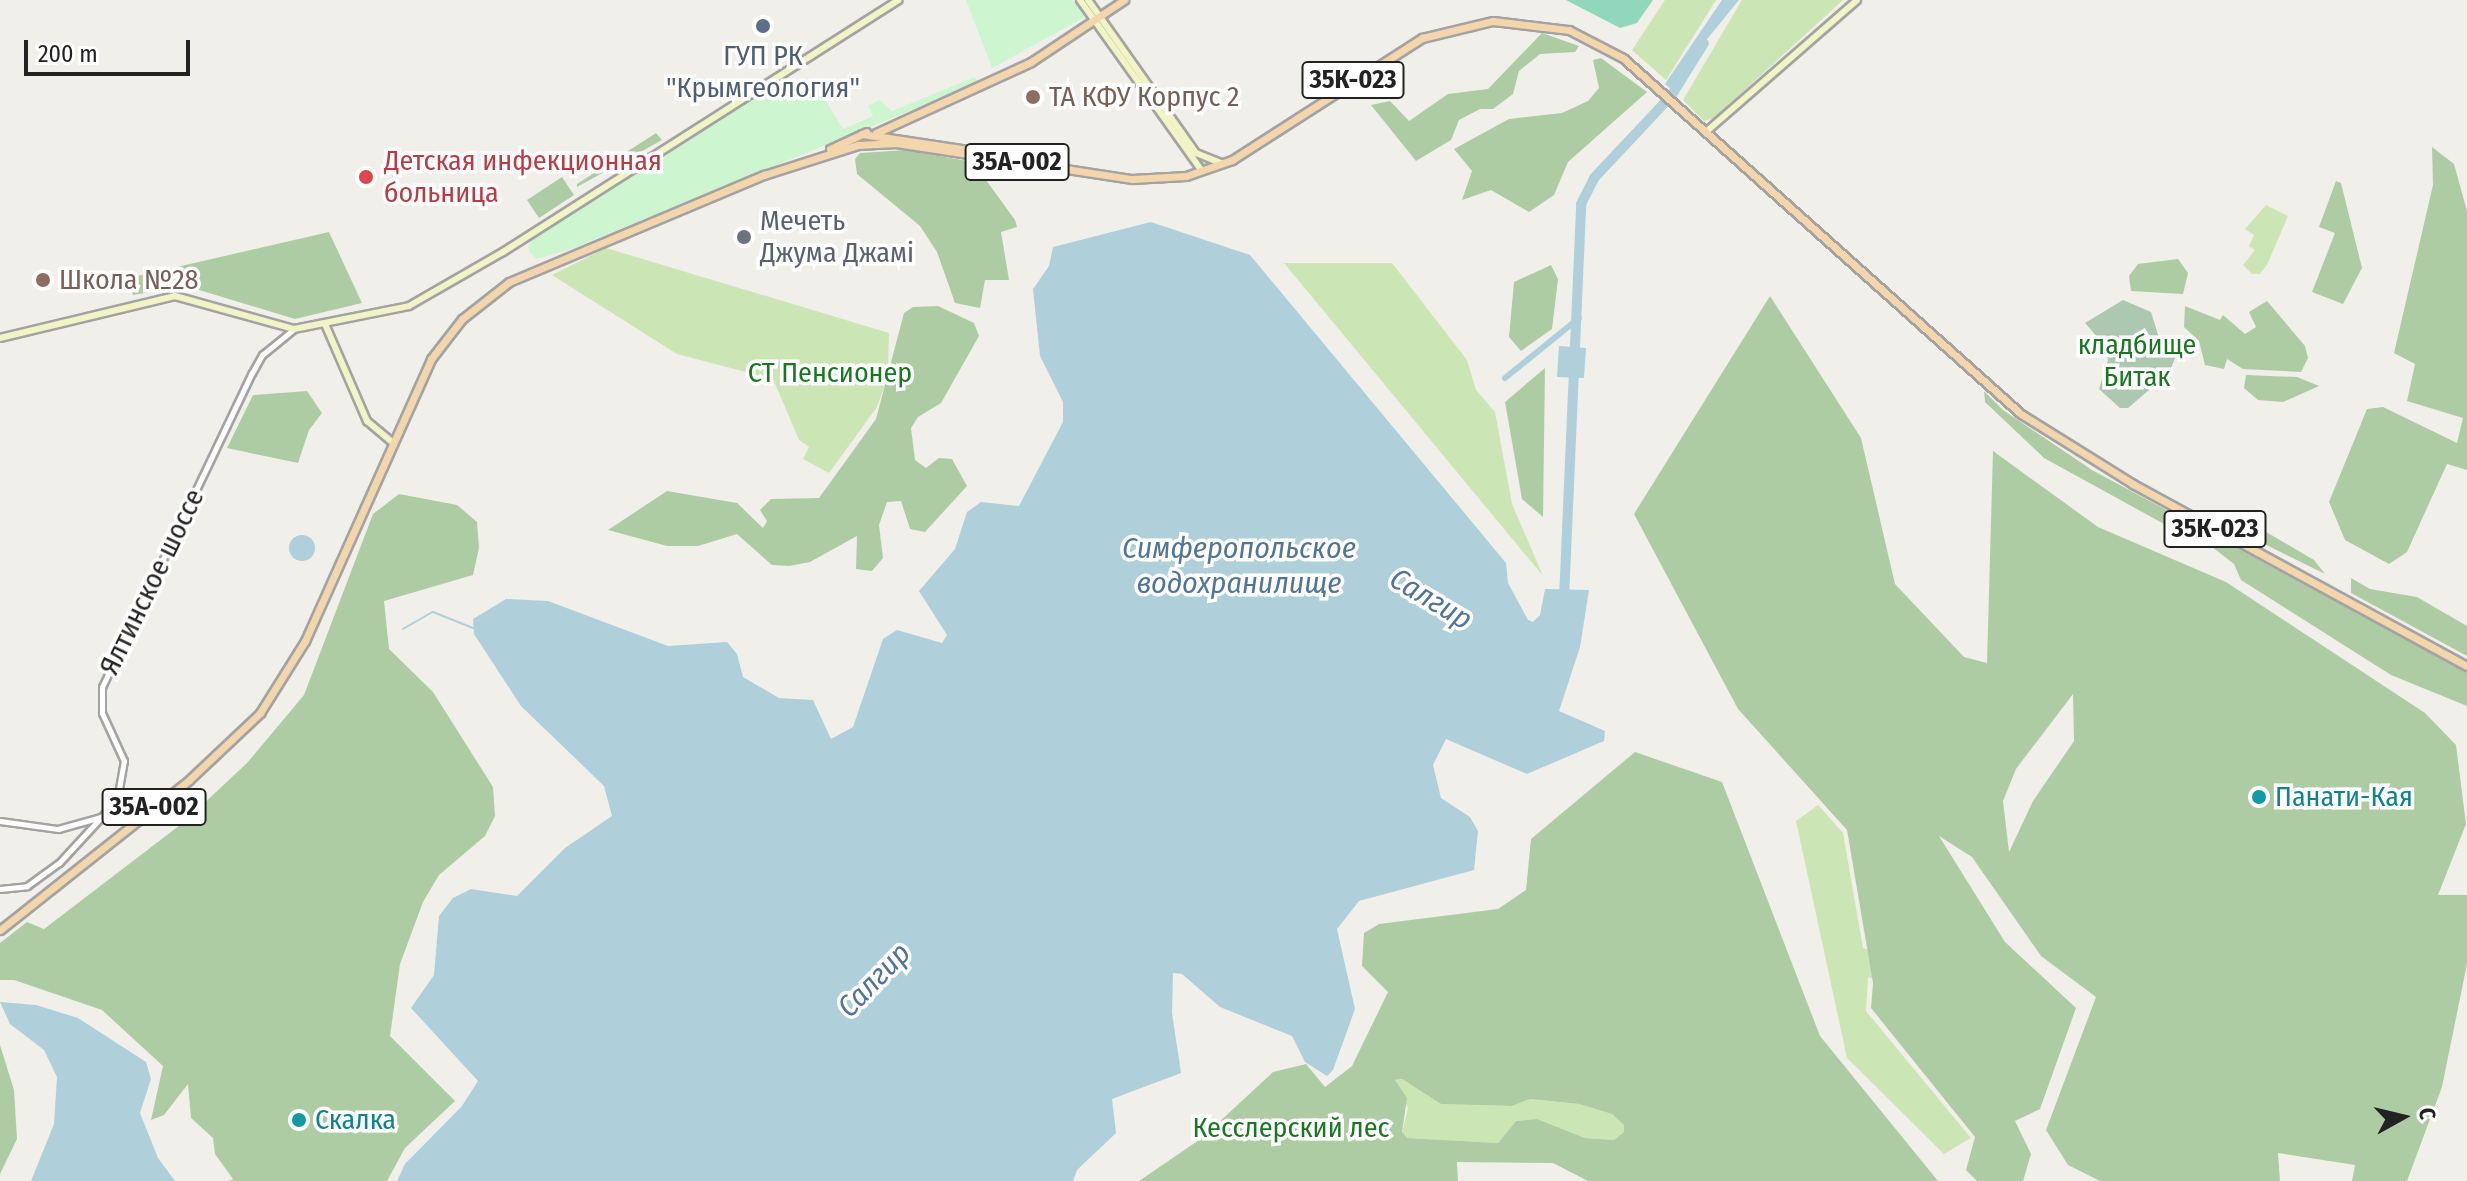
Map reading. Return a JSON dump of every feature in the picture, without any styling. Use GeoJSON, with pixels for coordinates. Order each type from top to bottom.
{"type":"FeatureCollection","features":[{"type":"Feature","properties":{"kind":"main road"},"geometry":{"type":"LineString","coordinates":[[0,338],[175,296],[294,329],[397,310],[459,279],[898,0]]}},
{"type":"Feature","properties":{"kind":"main road"},"geometry":{"type":"LineString","coordinates":[[1080,0],[1098,19],[1202,160],[1224,163]]}},
{"type":"Feature","properties":{"kind":"main road"},"geometry":{"type":"LineString","coordinates":[[1088,0],[1202,171]]}},
{"type":"Feature","properties":{"kind":"main road"},"geometry":{"type":"LineString","coordinates":[[834,152],[1031,62],[1124,0]]}},
{"type":"Feature","properties":{"kind":"main road"},"geometry":{"type":"LineString","coordinates":[[1707,131],[1857,0]]}},
{"type":"Feature","properties":{"kind":"main road","name":"35К-023"},"geometry":{"type":"LineString","coordinates":[[862,134],[1133,175],[1202,171],[1224,163],[1405,47],[1442,31],[1493,21],[1541,24],[1577,33],[1620,56],[1657,86],[2021,414],[2133,484],[2467,666]]}},
{"type":"Feature","properties":{"kind":"main road"},"geometry":{"type":"LineString","coordinates":[[862,134],[939,104]]}},
{"type":"Feature","properties":{"kind":"main road","name":"35А-002"},"geometry":{"type":"LineString","coordinates":[[0,930],[189,780],[260,713],[305,641],[439,345],[496,290],[525,273],[862,134]]}},
{"type":"Feature","properties":{"kind":"main road","name":"35А-002"},"geometry":{"type":"LineString","coordinates":[[788,166],[834,152],[896,143],[1132,179],[1202,171]]}},
{"type":"Feature","properties":{"kind":"main road"},"geometry":{"type":"LineString","coordinates":[[325,324],[367,421],[393,443]]}},
{"type":"Feature","properties":{"kind":"street"},"geometry":{"type":"LineString","coordinates":[[280,324],[280,340]]}},
{"type":"Feature","properties":{"kind":"street","name":"Ялтинское шоссе"},"geometry":{"type":"LineString","coordinates":[[0,889],[27,886],[59,863],[109,814],[125,774],[102,713],[102,687],[252,373],[280,340],[294,329]]}},
{"type":"Feature","properties":{"kind":"street"},"geometry":{"type":"LineString","coordinates":[[0,821],[58,829],[109,814]]}},
{"type":"Feature","properties":{"kind":"green space"},"geometry":{"type":"Polygon","coordinates":[[[966,0],[1073,0],[1085,17],[992,68],[966,0]]]}},
{"type":"Feature","properties":{"kind":"green space"},"geometry":{"type":"Polygon","coordinates":[[[1566,0],[1653,0],[1637,23],[1620,28],[1566,0]]]}},
{"type":"Feature","properties":{"kind":"green space"},"geometry":{"type":"Polygon","coordinates":[[[1665,0],[1716,0],[1666,80],[1632,50],[1665,0]]]}},
{"type":"Feature","properties":{"kind":"green space"},"geometry":{"type":"Polygon","coordinates":[[[1742,0],[1843,0],[1714,118],[1704,121],[1683,100],[1742,0]]]}},
{"type":"Feature","properties":{"kind":"green space"},"geometry":{"type":"Polygon","coordinates":[[[1542,33],[1579,46],[1575,52],[1540,54],[1519,71],[1513,94],[1493,109],[1480,109],[1459,120],[1451,140],[1416,161],[1371,105],[1390,101],[1409,121],[1448,94],[1488,89],[1542,33]]]}},
{"type":"Feature","properties":{"kind":"green space"},"geometry":{"type":"Polygon","coordinates":[[[1601,58],[1647,92],[1568,162],[1554,195],[1529,212],[1491,190],[1462,200],[1472,171],[1454,149],[1509,119],[1562,113],[1588,101],[1599,88],[1593,60],[1601,58]]]}},
{"type":"Feature","properties":{"kind":"green space"},"geometry":{"type":"Polygon","coordinates":[[[975,77],[978,83],[571,249],[537,259],[529,251],[531,239],[773,86],[824,98],[843,129],[873,116],[868,106],[879,100],[892,111],[975,77]]]}},
{"type":"Feature","properties":{"kind":"green space"},"geometry":{"type":"Polygon","coordinates":[[[656,133],[662,140],[577,187],[577,184],[656,133]]]}},
{"type":"Feature","properties":{"kind":"green space"},"geometry":{"type":"Polygon","coordinates":[[[2432,147],[2454,164],[2467,211],[2467,470],[2447,464],[2407,552],[2389,564],[2345,540],[2329,502],[2367,409],[2383,407],[2457,443],[2463,418],[2407,401],[2415,364],[2394,353],[2433,185],[2432,147]]]}},
{"type":"Feature","properties":{"kind":"green space"},"geometry":{"type":"Polygon","coordinates":[[[906,150],[973,162],[1015,220],[1017,227],[1001,232],[1009,280],[985,280],[980,308],[955,303],[937,252],[920,226],[857,174],[855,159],[860,153],[906,150]]]}},
{"type":"Feature","properties":{"kind":"green space"},"geometry":{"type":"Polygon","coordinates":[[[562,177],[574,195],[539,218],[527,200],[562,177]]]}},
{"type":"Feature","properties":{"kind":"green space"},"geometry":{"type":"Polygon","coordinates":[[[2336,181],[2341,183],[2362,268],[2343,304],[2312,292],[2335,233],[2319,227],[2336,181]]]}},
{"type":"Feature","properties":{"kind":"green space"},"geometry":{"type":"Polygon","coordinates":[[[2266,205],[2288,216],[2267,265],[2260,274],[2252,274],[2243,265],[2255,250],[2249,246],[2254,235],[2245,229],[2266,205]]]}},
{"type":"Feature","properties":{"kind":"green space"},"geometry":{"type":"Polygon","coordinates":[[[329,232],[362,303],[295,319],[186,286],[133,295],[129,278],[329,232]]]}},
{"type":"Feature","properties":{"kind":"green space","name":"СТ Пенсионер"},"geometry":{"type":"Polygon","coordinates":[[[606,248],[889,333],[888,377],[877,407],[829,473],[803,459],[809,447],[799,440],[773,379],[677,354],[552,275],[606,248]]]}},
{"type":"Feature","properties":{"kind":"green space"},"geometry":{"type":"Polygon","coordinates":[[[2178,259],[2188,273],[2183,294],[2131,291],[2129,276],[2138,264],[2178,259]]]}},
{"type":"Feature","properties":{"kind":"green space"},"geometry":{"type":"Polygon","coordinates":[[[1284,263],[1392,263],[1467,360],[1476,390],[1495,412],[1512,504],[1543,576],[1284,263]]]}},
{"type":"Feature","properties":{"kind":"green space"},"geometry":{"type":"Polygon","coordinates":[[[1551,265],[1558,279],[1552,329],[1521,351],[1509,337],[1514,282],[1551,265]]]}},
{"type":"Feature","properties":{"kind":"green space"},"geometry":{"type":"Polygon","coordinates":[[[1770,296],[1861,438],[1895,584],[1964,657],[1987,663],[1993,451],[2098,527],[2226,582],[2425,713],[2456,745],[2466,824],[2438,895],[2467,895],[2467,964],[2442,1087],[2407,1181],[2352,1181],[2355,1165],[2278,1153],[2280,1181],[2100,1181],[2068,1165],[2046,1130],[2096,997],[2041,956],[1972,857],[1939,836],[2005,942],[2076,1008],[2040,1109],[2015,1121],[2031,1154],[2023,1181],[1977,1181],[1966,1170],[1975,1137],[1871,1008],[1873,983],[1847,830],[1738,709],[1634,514],[1770,296]],[[2073,694],[2016,769],[2003,801],[2009,852],[2033,801],[2074,741],[2073,694]]]}},
{"type":"Feature","properties":{"kind":"green space","name":"кладбище Битак"},"geometry":{"type":"Polygon","coordinates":[[[2123,300],[2151,312],[2161,344],[2174,346],[2176,356],[2169,373],[2128,408],[2120,408],[2099,389],[2108,360],[2105,346],[2085,323],[2123,300]]]}},
{"type":"Feature","properties":{"kind":"green space"},"geometry":{"type":"Polygon","coordinates":[[[2267,301],[2305,346],[2308,358],[2301,372],[2243,369],[2227,359],[2224,369],[2205,365],[2199,341],[2184,327],[2185,306],[2220,320],[2223,315],[2245,334],[2256,327],[2249,312],[2267,301]]]}},
{"type":"Feature","properties":{"kind":"green space"},"geometry":{"type":"Polygon","coordinates":[[[938,306],[974,323],[979,336],[941,403],[918,417],[911,428],[915,460],[926,468],[939,458],[952,459],[967,486],[925,532],[910,529],[901,501],[887,502],[879,525],[883,558],[872,571],[856,569],[857,536],[810,562],[789,566],[772,565],[737,534],[698,546],[667,546],[608,530],[667,491],[737,503],[763,528],[767,521],[760,510],[771,499],[819,498],[876,419],[904,313],[913,307],[938,306]]]}},
{"type":"Feature","properties":{"kind":"green space"},"geometry":{"type":"Polygon","coordinates":[[[1545,368],[1543,517],[1522,499],[1505,402],[1545,368]]]}},
{"type":"Feature","properties":{"kind":"green space"},"geometry":{"type":"Polygon","coordinates":[[[2246,375],[2297,377],[2319,386],[2283,402],[2258,400],[2244,388],[2246,375]]]}},
{"type":"Feature","properties":{"kind":"green space"},"geometry":{"type":"Polygon","coordinates":[[[307,391],[322,413],[309,430],[298,463],[227,448],[253,395],[307,391]]]}},
{"type":"Feature","properties":{"kind":"green space"},"geometry":{"type":"Polygon","coordinates":[[[1984,391],[2003,410],[2092,470],[2467,672],[2467,706],[2391,675],[2241,580],[2234,564],[2194,533],[2175,530],[2044,458],[1985,402],[1984,391]]]}},
{"type":"Feature","properties":{"kind":"green space"},"geometry":{"type":"Polygon","coordinates":[[[399,494],[457,505],[477,522],[479,548],[473,575],[384,601],[389,649],[433,692],[493,787],[495,816],[485,836],[439,875],[423,902],[400,964],[390,1036],[455,1101],[405,1148],[387,1181],[229,1181],[233,1179],[215,1154],[213,1138],[191,1118],[188,1084],[164,1115],[151,1120],[163,1066],[102,1010],[14,980],[0,980],[0,943],[27,922],[44,929],[184,822],[247,763],[304,695],[373,514],[399,494]]]}},
{"type":"Feature","properties":{"kind":"green space"},"geometry":{"type":"Polygon","coordinates":[[[2244,519],[2314,560],[2325,574],[2242,533],[2244,519]]]}},
{"type":"Feature","properties":{"kind":"green space"},"geometry":{"type":"Polygon","coordinates":[[[2351,578],[2370,589],[2417,597],[2467,626],[2467,656],[2351,593],[2351,578]]]}},
{"type":"Feature","properties":{"kind":"green space","name":"Кесслерский лес"},"geometry":{"type":"Polygon","coordinates":[[[1635,752],[1722,782],[1820,1036],[1938,1181],[1588,1181],[1553,1163],[1457,1162],[1458,1181],[1139,1181],[1202,1138],[1273,1072],[1306,1064],[1325,1087],[1352,1066],[1388,992],[1362,966],[1364,933],[1379,924],[1498,909],[1526,890],[1531,839],[1635,752]],[[1402,1079],[1395,1080],[1407,1098],[1402,1132],[1407,1138],[1498,1143],[1516,1121],[1537,1119],[1585,1138],[1614,1140],[1624,1132],[1624,1125],[1612,1114],[1579,1104],[1530,1099],[1512,1106],[1441,1104],[1402,1079]]]}},
{"type":"Feature","properties":{"kind":"green space"},"geometry":{"type":"Polygon","coordinates":[[[1818,805],[1843,833],[1863,948],[1961,989],[1957,1009],[1868,977],[1866,1011],[1971,1138],[1944,1154],[1847,1058],[1796,821],[1818,805]]]}},
{"type":"Feature","properties":{"kind":"green space"},"geometry":{"type":"Polygon","coordinates":[[[0,1045],[14,1090],[17,1139],[0,1174],[0,1045]]]}},
{"type":"Feature","properties":{"kind":"green space"},"geometry":{"type":"Polygon","coordinates":[[[1402,1079],[1441,1104],[1512,1106],[1529,1099],[1579,1104],[1612,1114],[1624,1125],[1624,1132],[1614,1140],[1585,1138],[1537,1119],[1516,1121],[1498,1143],[1407,1138],[1402,1133],[1408,1108],[1394,1080],[1402,1079]]]}},
{"type":"Feature","properties":{"kind":"water"},"geometry":{"type":"Polygon","coordinates":[[[1722,0],[1739,0],[1686,65],[1678,95],[1665,84],[1722,0]]]}},
{"type":"Feature","properties":{"kind":"water","name":"Симферопольское водохранилище"},"geometry":{"type":"Polygon","coordinates":[[[1151,222],[1250,255],[1506,563],[1508,583],[1528,620],[1533,622],[1540,615],[1545,589],[1589,590],[1580,647],[1559,711],[1605,731],[1604,741],[1527,774],[1446,739],[1433,765],[1441,798],[1470,817],[1478,831],[1474,870],[1359,901],[1337,929],[1355,1009],[1333,1070],[1327,1076],[1305,1062],[1292,1036],[1220,1007],[1182,974],[1173,973],[1172,1013],[1181,1073],[1112,1099],[1116,1133],[1077,1170],[1073,1181],[397,1181],[405,1164],[462,1106],[478,1081],[411,1008],[434,975],[439,916],[453,898],[471,889],[517,896],[565,848],[612,816],[604,786],[521,706],[474,634],[473,619],[506,599],[548,601],[668,646],[727,642],[737,654],[743,677],[779,698],[813,700],[831,739],[853,727],[883,639],[897,630],[942,643],[947,635],[919,591],[955,549],[967,512],[981,502],[1019,506],[1063,422],[1063,402],[1040,356],[1033,289],[1049,266],[1053,247],[1151,222]]]}},
{"type":"Feature","properties":{"kind":"water"},"geometry":{"type":"Polygon","coordinates":[[[1559,346],[1586,348],[1584,378],[1557,377],[1559,346]]]}},
{"type":"Feature","properties":{"kind":"water"},"geometry":{"type":"Polygon","coordinates":[[[302,535],[311,539],[315,548],[311,557],[302,561],[293,557],[289,548],[293,539],[302,535]]]}},
{"type":"Feature","properties":{"kind":"water"},"geometry":{"type":"Polygon","coordinates":[[[0,1002],[36,1005],[78,1018],[146,1062],[151,1079],[140,1113],[158,1158],[175,1181],[31,1181],[54,1124],[57,1077],[44,1050],[10,1024],[0,1002]]]}},
{"type":"Feature","properties":{"kind":"waterway","name":"Салгир"},"geometry":{"type":"LineString","coordinates":[[1564,599],[1581,204],[1594,178],[1671,96],[1704,43]]}},
{"type":"Feature","properties":{"kind":"waterway"},"geometry":{"type":"LineString","coordinates":[[1505,378],[1579,318]]}},
{"type":"Feature","properties":{"kind":"waterway"},"geometry":{"type":"LineString","coordinates":[[403,629],[433,612],[473,628]]}},
{"type":"Feature","properties":{"kind":"place","name":"ГУП РК \"Крымгеология\""},"geometry":{"type":"Point","coordinates":[763,26]}},
{"type":"Feature","properties":{"kind":"place","name":"ТА КФУ Корпус 2"},"geometry":{"type":"Point","coordinates":[1033,97]}},
{"type":"Feature","properties":{"kind":"place","name":"Детская инфекционная больница"},"geometry":{"type":"Point","coordinates":[366,177]}},
{"type":"Feature","properties":{"kind":"place","name":"Мечеть Джума Джамі"},"geometry":{"type":"Point","coordinates":[744,237]}},
{"type":"Feature","properties":{"kind":"place","name":"Школа №28"},"geometry":{"type":"Point","coordinates":[43,280]}},
{"type":"Feature","properties":{"kind":"place","name":"Панати-Кая"},"geometry":{"type":"Point","coordinates":[2259,797]}},
{"type":"Feature","properties":{"kind":"place","name":"Скалка"},"geometry":{"type":"Point","coordinates":[299,1120]}}]}
